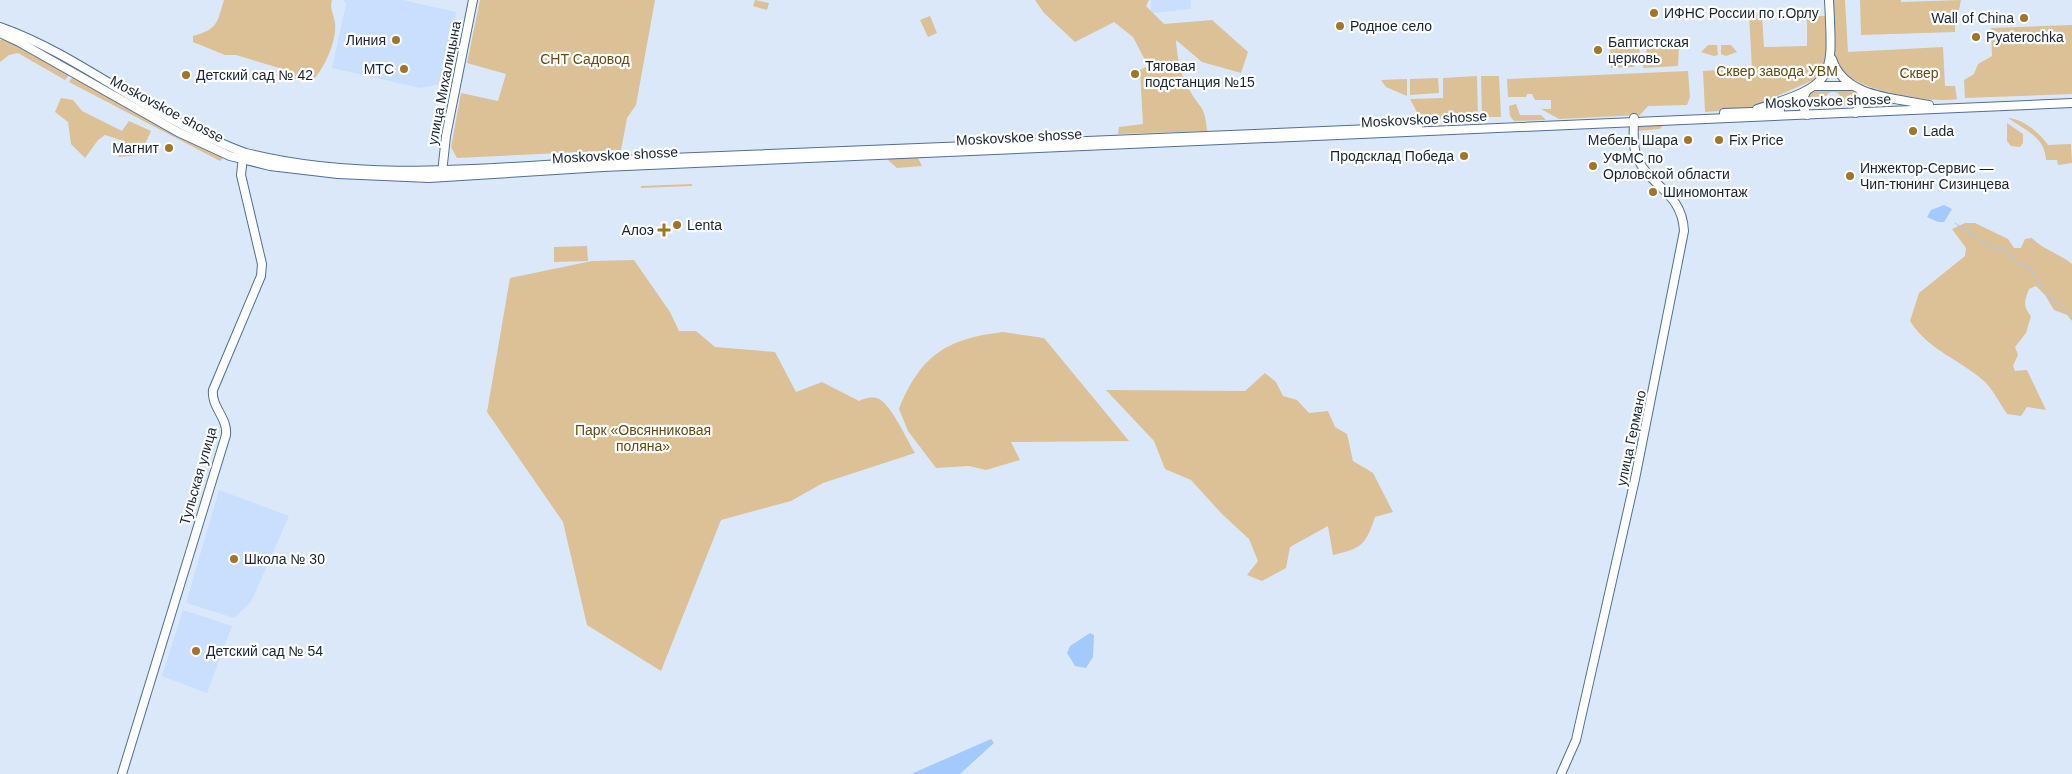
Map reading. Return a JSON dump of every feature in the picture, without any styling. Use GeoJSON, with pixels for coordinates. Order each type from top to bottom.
{"type":"FeatureCollection","features":[{"type":"Feature","properties":{"kind":"main road","name":"улица Михалицына"},"geometry":{"type":"LineString","coordinates":[[442,174],[446,136],[473,0]]}},
{"type":"Feature","properties":{"kind":"main road"},"geometry":{"type":"LineString","coordinates":[[1748,112],[1806,92],[1816,86],[1826,73],[1831,57],[1829,0]]}},
{"type":"Feature","properties":{"kind":"main road","name":"Moskovskoe shosse"},"geometry":{"type":"LineString","coordinates":[[0,27],[34,42],[182,125],[243,156]]}},
{"type":"Feature","properties":{"kind":"main road","name":"Moskovskoe shosse"},"geometry":{"type":"LineString","coordinates":[[2,35],[178,132],[243,156],[312,172],[389,178],[442,174],[1634,120],[2072,103]]}},
{"type":"Feature","properties":{"kind":"main road"},"geometry":{"type":"LineString","coordinates":[[1831,57],[1839,73],[1851,86],[1860,90],[1929,105]]}},
{"type":"Feature","properties":{"kind":"main road"},"geometry":{"type":"LineString","coordinates":[[1816,86],[1851,86]]}},
{"type":"Feature","properties":{"kind":"main road"},"geometry":{"type":"LineString","coordinates":[[1857,111],[1864,99],[1860,90]]}},
{"type":"Feature","properties":{"kind":"main road"},"geometry":{"type":"LineString","coordinates":[[1805,113],[1800,102],[1806,92]]}},
{"type":"Feature","properties":{"kind":"main road","name":"Moskovskoe shosse"},"geometry":{"type":"LineString","coordinates":[[1857,111],[1929,105],[2072,99]]}},
{"type":"Feature","properties":{"kind":"main road","name":"Moskovskoe shosse"},"geometry":{"type":"LineString","coordinates":[[1634,120],[1748,112],[1805,113]]}},
{"type":"Feature","properties":{"kind":"main road","name":"улица Германо"},"geometry":{"type":"LineString","coordinates":[[1561,774],[1572,754],[1576,740],[1635,479],[1684,231],[1683,216],[1677,204],[1637,156],[1634,120]]}},
{"type":"Feature","properties":{"kind":"main road","name":"Тульская улица"},"geometry":{"type":"LineString","coordinates":[[122,774],[226,435],[226,422],[213,399],[213,390],[261,276],[262,264],[241,175],[243,156]]}},
{"type":"Feature","properties":{"kind":"shaded area"},"geometry":{"type":"Polygon","coordinates":[[[343,0],[403,0],[456,12],[441,84],[420,88],[332,68],[346,4],[343,0]]]}},
{"type":"Feature","properties":{"kind":"shaded area"},"geometry":{"type":"Polygon","coordinates":[[[1151,0],[1191,0],[1191,9],[1151,13],[1151,0]]]}},
{"type":"Feature","properties":{"kind":"shaded area","name":"Школа № 30"},"geometry":{"type":"Polygon","coordinates":[[[219,490],[289,516],[251,602],[234,618],[186,603],[219,490]]]}},
{"type":"Feature","properties":{"kind":"shaded area","name":"Детский сад № 54"},"geometry":{"type":"Polygon","coordinates":[[[183,610],[232,626],[207,693],[162,676],[183,610]]]}},
{"type":"Feature","properties":{"kind":"green space"},"geometry":{"type":"Polygon","coordinates":[[[224,0],[332,0],[331,9],[335,23],[334,37],[326,60],[314,79],[294,79],[286,70],[236,55],[225,55],[193,42],[193,36],[212,28],[218,20],[224,0]]]}},
{"type":"Feature","properties":{"kind":"green space","name":"СНТ Садовод"},"geometry":{"type":"Polygon","coordinates":[[[480,0],[655,0],[636,105],[627,118],[621,150],[457,158],[451,147],[461,93],[498,101],[506,74],[467,63],[480,0]]]}},
{"type":"Feature","properties":{"kind":"green space"},"geometry":{"type":"Polygon","coordinates":[[[755,0],[769,3],[767,10],[753,6],[755,0]]]}},
{"type":"Feature","properties":{"kind":"green space"},"geometry":{"type":"Polygon","coordinates":[[[1035,0],[1149,0],[1146,6],[1164,24],[1212,20],[1248,52],[1241,73],[1202,62],[1176,40],[1181,72],[1186,84],[1203,111],[1207,131],[1118,134],[1119,127],[1143,124],[1140,70],[1148,66],[1133,37],[1114,22],[1075,42],[1044,13],[1035,0]]]}},
{"type":"Feature","properties":{"kind":"green space","name":"Сквер"},"geometry":{"type":"Polygon","coordinates":[[[1833,0],[1845,0],[1848,52],[1943,47],[1945,86],[1955,86],[1957,99],[1930,99],[1893,93],[1858,82],[1846,75],[1838,66],[1834,51],[1833,0]]]}},
{"type":"Feature","properties":{"kind":"green space"},"geometry":{"type":"Polygon","coordinates":[[[1860,0],[1901,0],[1901,2],[1961,0],[1959,10],[1951,14],[1955,17],[1955,32],[1861,35],[1860,0]]]}},
{"type":"Feature","properties":{"kind":"green space","name":"Сквер завода УВМ"},"geometry":{"type":"Polygon","coordinates":[[[1759,13],[1762,16],[1764,47],[1807,46],[1807,16],[1825,16],[1827,56],[1823,72],[1816,79],[1747,109],[1705,112],[1703,71],[1752,68],[1749,14],[1759,13]]]}},
{"type":"Feature","properties":{"kind":"green space"},"geometry":{"type":"Polygon","coordinates":[[[930,16],[937,33],[928,37],[920,20],[930,16]]]}},
{"type":"Feature","properties":{"kind":"green space"},"geometry":{"type":"Polygon","coordinates":[[[2072,25],[2072,94],[1965,98],[1964,80],[1974,74],[1978,64],[1992,56],[1991,28],[2072,25]]]}},
{"type":"Feature","properties":{"kind":"green space"},"geometry":{"type":"Polygon","coordinates":[[[1637,38],[1640,54],[1634,67],[1611,68],[1609,42],[1637,38]]]}},
{"type":"Feature","properties":{"kind":"green space"},"geometry":{"type":"Polygon","coordinates":[[[7,39],[70,74],[65,80],[18,53],[9,55],[0,62],[0,40],[7,39]]]}},
{"type":"Feature","properties":{"kind":"green space"},"geometry":{"type":"Polygon","coordinates":[[[1708,45],[1717,45],[1718,55],[1714,56],[1701,52],[1708,45]]]}},
{"type":"Feature","properties":{"kind":"green space"},"geometry":{"type":"Polygon","coordinates":[[[1721,45],[1731,45],[1737,52],[1726,56],[1721,54],[1721,45]]]}},
{"type":"Feature","properties":{"kind":"green space"},"geometry":{"type":"Polygon","coordinates":[[[1679,46],[1678,66],[1643,68],[1647,48],[1679,46]]]}},
{"type":"Feature","properties":{"kind":"green space"},"geometry":{"type":"Polygon","coordinates":[[[1688,71],[1690,97],[1687,105],[1648,106],[1640,115],[1559,119],[1541,109],[1551,109],[1551,100],[1535,100],[1532,94],[1527,94],[1526,97],[1508,97],[1507,79],[1688,71]]]}},
{"type":"Feature","properties":{"kind":"green space"},"geometry":{"type":"Polygon","coordinates":[[[73,76],[224,157],[220,161],[69,82],[73,76]]]}},
{"type":"Feature","properties":{"kind":"green space"},"geometry":{"type":"Polygon","coordinates":[[[1477,76],[1478,117],[1441,119],[1418,114],[1410,99],[1443,98],[1443,78],[1477,76]]]}},
{"type":"Feature","properties":{"kind":"green space"},"geometry":{"type":"Polygon","coordinates":[[[1481,76],[1499,76],[1501,117],[1482,117],[1481,76]]]}},
{"type":"Feature","properties":{"kind":"green space"},"geometry":{"type":"Polygon","coordinates":[[[1438,78],[1439,93],[1410,95],[1410,79],[1438,78]]]}},
{"type":"Feature","properties":{"kind":"green space"},"geometry":{"type":"Polygon","coordinates":[[[1407,79],[1407,96],[1386,87],[1381,80],[1407,79]]]}},
{"type":"Feature","properties":{"kind":"green space"},"geometry":{"type":"Polygon","coordinates":[[[1838,87],[1849,89],[1861,98],[1856,105],[1845,106],[1838,93],[1831,92],[1820,107],[1804,105],[1806,95],[1821,88],[1838,87]]]}},
{"type":"Feature","properties":{"kind":"green space"},"geometry":{"type":"Polygon","coordinates":[[[1866,93],[1913,103],[1864,106],[1866,93]]]}},
{"type":"Feature","properties":{"kind":"green space"},"geometry":{"type":"Polygon","coordinates":[[[1801,95],[1798,104],[1799,108],[1769,108],[1801,95]]]}},
{"type":"Feature","properties":{"kind":"green space"},"geometry":{"type":"Polygon","coordinates":[[[61,98],[73,100],[82,111],[122,131],[129,121],[151,131],[140,155],[118,157],[124,141],[105,135],[98,140],[85,158],[71,144],[68,122],[55,112],[61,98]]]}},
{"type":"Feature","properties":{"kind":"green space"},"geometry":{"type":"Polygon","coordinates":[[[1516,104],[1520,115],[1541,115],[1546,120],[1514,121],[1510,116],[1509,106],[1516,104]]]}},
{"type":"Feature","properties":{"kind":"green space"},"geometry":{"type":"Polygon","coordinates":[[[2008,118],[2031,127],[2048,145],[2071,144],[2072,163],[2058,165],[2057,160],[2046,160],[2045,152],[2038,140],[2027,130],[2008,118]]]}},
{"type":"Feature","properties":{"kind":"green space"},"geometry":{"type":"Polygon","coordinates":[[[2007,123],[2023,134],[2023,143],[2020,147],[2011,146],[2007,141],[2007,123]]]}},
{"type":"Feature","properties":{"kind":"green space"},"geometry":{"type":"Polygon","coordinates":[[[1663,125],[1660,129],[1637,131],[1639,127],[1663,125]]]}},
{"type":"Feature","properties":{"kind":"green space"},"geometry":{"type":"Polygon","coordinates":[[[917,156],[922,166],[897,168],[887,159],[887,158],[917,156]]]}},
{"type":"Feature","properties":{"kind":"green space"},"geometry":{"type":"Polygon","coordinates":[[[692,184],[692,186],[641,188],[641,186],[692,184]]]}},
{"type":"Feature","properties":{"kind":"green space"},"geometry":{"type":"Polygon","coordinates":[[[1965,223],[1975,223],[2008,239],[2014,248],[2021,248],[2025,239],[2032,238],[2041,246],[2072,264],[2072,321],[2067,315],[2054,310],[2045,295],[2036,286],[2029,289],[2025,303],[2026,309],[2031,316],[2026,333],[2015,347],[2018,355],[2013,366],[2015,371],[2027,370],[2046,410],[2027,407],[2021,416],[2007,414],[1985,382],[1926,340],[1910,321],[1919,293],[1965,256],[1966,248],[1952,229],[1965,223]]]}},
{"type":"Feature","properties":{"kind":"green space"},"geometry":{"type":"Polygon","coordinates":[[[587,246],[588,261],[554,262],[554,247],[587,246]]]}},
{"type":"Feature","properties":{"kind":"green space","name":"Парк «Овсянниковая поляна»"},"geometry":{"type":"Polygon","coordinates":[[[634,260],[670,312],[679,331],[696,331],[715,347],[775,352],[796,392],[822,382],[859,401],[869,398],[879,399],[894,416],[915,453],[823,483],[791,501],[721,520],[661,671],[587,625],[563,522],[487,412],[510,278],[592,261],[634,260]]]}},
{"type":"Feature","properties":{"kind":"green space"},"geometry":{"type":"Polygon","coordinates":[[[1003,332],[1044,338],[1129,441],[1011,442],[1020,460],[986,470],[969,466],[936,468],[908,431],[899,409],[907,390],[927,363],[951,345],[966,339],[1003,332]]]}},
{"type":"Feature","properties":{"kind":"green space"},"geometry":{"type":"Polygon","coordinates":[[[1265,373],[1276,382],[1283,396],[1297,400],[1309,413],[1328,411],[1335,427],[1347,434],[1353,461],[1373,473],[1393,512],[1375,517],[1365,540],[1356,548],[1333,555],[1328,526],[1290,547],[1286,568],[1262,581],[1247,575],[1258,561],[1249,539],[1222,514],[1191,480],[1165,469],[1154,441],[1106,390],[1245,391],[1265,373]]]}},
{"type":"Feature","properties":{"kind":"water"},"geometry":{"type":"Polygon","coordinates":[[[1944,205],[1952,209],[1944,222],[1938,222],[1927,217],[1931,210],[1944,205]]]}},
{"type":"Feature","properties":{"kind":"water"},"geometry":{"type":"Polygon","coordinates":[[[1090,633],[1094,635],[1093,657],[1086,668],[1075,666],[1067,653],[1070,646],[1090,633]]]}},
{"type":"Feature","properties":{"kind":"water"},"geometry":{"type":"Polygon","coordinates":[[[991,739],[994,743],[960,774],[911,774],[991,739]]]}},
{"type":"Feature","properties":{"kind":"waterway"},"geometry":{"type":"LineString","coordinates":[[1955,223],[1991,248],[2004,248],[2017,263],[2030,268],[2043,288],[2072,317]]}},
{"type":"Feature","properties":{"kind":"place","name":"ИФНС России по г.Орлу"},"geometry":{"type":"Point","coordinates":[1654,13]}},
{"type":"Feature","properties":{"kind":"place","name":"Wall of China"},"geometry":{"type":"Point","coordinates":[2024,18]}},
{"type":"Feature","properties":{"kind":"place","name":"Родное село"},"geometry":{"type":"Point","coordinates":[1340,26]}},
{"type":"Feature","properties":{"kind":"place","name":"Pyaterochka"},"geometry":{"type":"Point","coordinates":[1976,37]}},
{"type":"Feature","properties":{"kind":"place","name":"Линия"},"geometry":{"type":"Point","coordinates":[396,40]}},
{"type":"Feature","properties":{"kind":"place","name":"Баптистская церковь"},"geometry":{"type":"Point","coordinates":[1598,50]}},
{"type":"Feature","properties":{"kind":"place","name":"МТС"},"geometry":{"type":"Point","coordinates":[404,69]}},
{"type":"Feature","properties":{"kind":"place","name":"Тяговая подстанция №15"},"geometry":{"type":"Point","coordinates":[1135,74]}},
{"type":"Feature","properties":{"kind":"place","name":"Детский сад № 42"},"geometry":{"type":"Point","coordinates":[186,75]}},
{"type":"Feature","properties":{"kind":"place","name":"Lada"},"geometry":{"type":"Point","coordinates":[1913,131]}},
{"type":"Feature","properties":{"kind":"place","name":"Мебель Шара"},"geometry":{"type":"Point","coordinates":[1688,140]}},
{"type":"Feature","properties":{"kind":"place","name":"Fix Price"},"geometry":{"type":"Point","coordinates":[1719,140]}},
{"type":"Feature","properties":{"kind":"place","name":"Магнит"},"geometry":{"type":"Point","coordinates":[169,148]}},
{"type":"Feature","properties":{"kind":"place","name":"Продсклад Победа"},"geometry":{"type":"Point","coordinates":[1464,156]}},
{"type":"Feature","properties":{"kind":"place","name":"УФМС по Орловской области"},"geometry":{"type":"Point","coordinates":[1593,166]}},
{"type":"Feature","properties":{"kind":"place","name":"Инжектор-Сервис — Чип-тюнинг Сизинцева"},"geometry":{"type":"Point","coordinates":[1850,176]}},
{"type":"Feature","properties":{"kind":"place","name":"Шиномонтаж"},"geometry":{"type":"Point","coordinates":[1653,192]}},
{"type":"Feature","properties":{"kind":"place","name":"Lenta"},"geometry":{"type":"Point","coordinates":[677,225]}},
{"type":"Feature","properties":{"kind":"place","name":"Алоэ"},"geometry":{"type":"Point","coordinates":[664,230]}},
{"type":"Feature","properties":{"kind":"place","name":"Школа № 30"},"geometry":{"type":"Point","coordinates":[234,559]}},
{"type":"Feature","properties":{"kind":"place","name":"Детский сад № 54"},"geometry":{"type":"Point","coordinates":[196,651]}}]}
